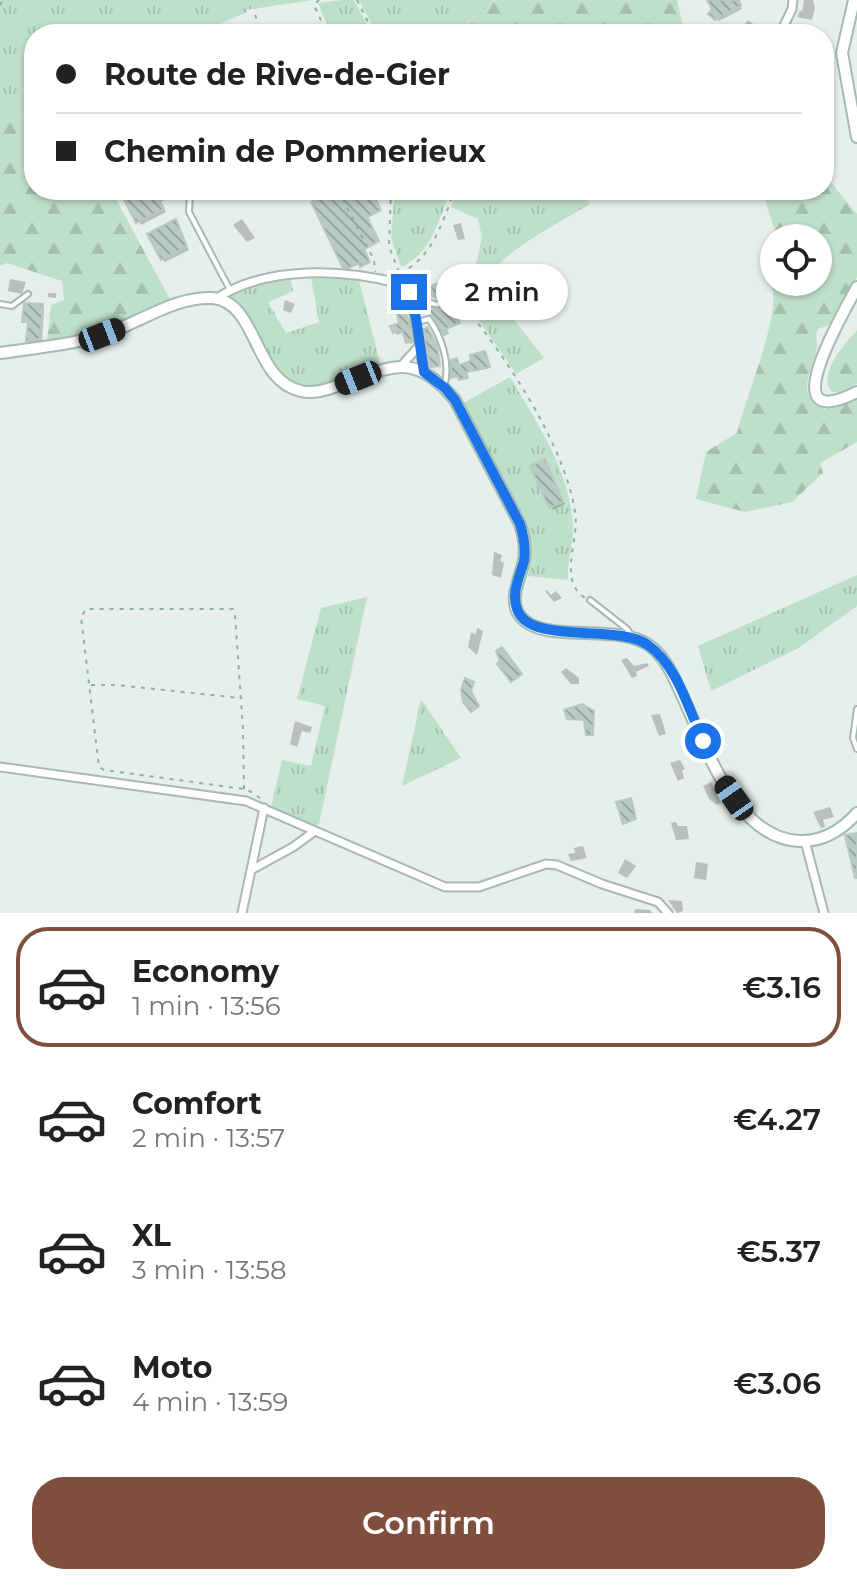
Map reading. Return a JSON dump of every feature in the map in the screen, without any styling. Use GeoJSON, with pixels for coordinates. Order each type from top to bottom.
{"type":"FeatureCollection","features":[{"type":"Feature","properties":{"kind":"main road"},"geometry":{"type":"LineString","coordinates":[[854,0],[842,53],[857,137]]}},
{"type":"Feature","properties":{"kind":"main road"},"geometry":{"type":"LineString","coordinates":[[857,287],[817,368],[815,386],[820,398],[826,401],[836,401],[857,392]]}},
{"type":"Feature","properties":{"kind":"main road"},"geometry":{"type":"LineString","coordinates":[[0,353],[102,335],[184,302],[217,298],[237,310],[274,374],[294,389],[323,391],[374,371],[402,365],[424,372],[444,387],[465,417],[520,524],[525,546],[515,594],[517,612],[523,619],[545,629],[614,633],[651,647],[670,671],[723,782],[748,816],[778,836],[805,841],[832,834],[847,825],[857,813]]}},
{"type":"Feature","properties":{"kind":"street"},"geometry":{"type":"LineString","coordinates":[[785,24],[793,0]]}},
{"type":"Feature","properties":{"kind":"street"},"geometry":{"type":"LineString","coordinates":[[217,298],[230,290],[282,274],[375,278],[402,284],[411,296],[424,372]]}},
{"type":"Feature","properties":{"kind":"street"},"geometry":{"type":"LineString","coordinates":[[402,365],[420,345]]}},
{"type":"Feature","properties":{"kind":"street"},"geometry":{"type":"LineString","coordinates":[[0,767],[246,801],[445,887],[479,887],[546,864],[557,865],[658,902],[668,913]]}},
{"type":"Feature","properties":{"kind":"street"},"geometry":{"type":"LineString","coordinates":[[242,913],[264,808]]}},
{"type":"Feature","properties":{"kind":"street"},"geometry":{"type":"LineString","coordinates":[[253,869],[315,831]]}},
{"type":"Feature","properties":{"kind":"street"},"geometry":{"type":"LineString","coordinates":[[805,841],[824,913]]}},
{"type":"Feature","properties":{"kind":"lane"},"geometry":{"type":"LineString","coordinates":[[190,200],[189,212],[230,290]]}},
{"type":"Feature","properties":{"kind":"lane"},"geometry":{"type":"LineString","coordinates":[[411,296],[420,293],[430,304],[439,307],[455,300],[464,304]]}},
{"type":"Feature","properties":{"kind":"lane"},"geometry":{"type":"LineString","coordinates":[[0,304],[12,306],[28,294]]}},
{"type":"Feature","properties":{"kind":"lane"},"geometry":{"type":"LineString","coordinates":[[417,322],[429,319],[443,340],[444,387]]}},
{"type":"Feature","properties":{"kind":"lane"},"geometry":{"type":"LineString","coordinates":[[590,600],[627,629],[633,638]]}},
{"type":"Feature","properties":{"kind":"lane"},"geometry":{"type":"LineString","coordinates":[[857,709],[853,738],[857,749]]}},
{"type":"Feature","properties":{"kind":"path"},"geometry":{"type":"LineString","coordinates":[[0,5],[3,0]]}},
{"type":"Feature","properties":{"kind":"path"},"geometry":{"type":"LineString","coordinates":[[319,0],[314,5],[323,24]]}},
{"type":"Feature","properties":{"kind":"path"},"geometry":{"type":"LineString","coordinates":[[357,0],[369,24]]}},
{"type":"Feature","properties":{"kind":"path"},"geometry":{"type":"LineString","coordinates":[[255,15],[259,24]]}},
{"type":"Feature","properties":{"kind":"path"},"geometry":{"type":"LineString","coordinates":[[343,200],[374,260],[375,278]]}},
{"type":"Feature","properties":{"kind":"path"},"geometry":{"type":"LineString","coordinates":[[390,200],[389,247],[402,284]]}},
{"type":"Feature","properties":{"kind":"path"},"geometry":{"type":"LineString","coordinates":[[400,273],[425,256],[451,200]]}},
{"type":"Feature","properties":{"kind":"path"},"geometry":{"type":"LineString","coordinates":[[464,304],[530,404],[562,465],[577,524],[571,582],[579,594],[590,600]]}},
{"type":"Feature","properties":{"kind":"path"},"geometry":{"type":"LineString","coordinates":[[244,789],[241,698],[233,609],[86,609],[81,617],[99,767],[244,789],[261,799],[264,808]]}},
{"type":"Feature","properties":{"kind":"path"},"geometry":{"type":"LineString","coordinates":[[88,685],[117,685],[241,698]]}},
{"type":"Feature","properties":{"kind":"green space"},"geometry":{"type":"Polygon","coordinates":[[[0,0],[313,0],[246,10],[220,24],[24,24],[24,116],[0,122],[0,0]]]}},
{"type":"Feature","properties":{"kind":"green space"},"geometry":{"type":"Polygon","coordinates":[[[354,0],[367,24],[327,24],[318,3],[354,0]]]}},
{"type":"Feature","properties":{"kind":"green space"},"geometry":{"type":"Polygon","coordinates":[[[359,0],[495,0],[467,24],[372,24],[359,0]]]}},
{"type":"Feature","properties":{"kind":"green space"},"geometry":{"type":"Polygon","coordinates":[[[495,0],[677,0],[683,24],[467,24],[495,0]]]}},
{"type":"Feature","properties":{"kind":"green space"},"geometry":{"type":"Polygon","coordinates":[[[24,116],[24,200],[116,200],[171,301],[103,330],[47,341],[51,305],[64,300],[62,281],[7,263],[0,266],[0,122],[24,116]]]}},
{"type":"Feature","properties":{"kind":"green space"},"geometry":{"type":"Polygon","coordinates":[[[834,186],[857,214],[857,277],[829,325],[818,329],[807,390],[815,404],[825,409],[857,397],[857,442],[820,463],[823,473],[792,502],[745,512],[696,499],[706,452],[737,433],[766,339],[773,296],[832,296],[832,224],[773,224],[765,200],[834,200],[834,186]]]}},
{"type":"Feature","properties":{"kind":"green space"},"geometry":{"type":"Polygon","coordinates":[[[394,200],[447,200],[427,244],[412,261],[401,267],[391,237],[394,200]]]}},
{"type":"Feature","properties":{"kind":"green space"},"geometry":{"type":"Polygon","coordinates":[[[454,200],[587,200],[590,204],[518,248],[504,259],[490,278],[491,290],[544,358],[516,374],[467,306],[482,237],[478,219],[451,207],[454,200]]]}},
{"type":"Feature","properties":{"kind":"green space"},"geometry":{"type":"Polygon","coordinates":[[[311,278],[359,280],[380,363],[333,383],[318,386],[291,380],[266,354],[246,317],[230,296],[230,293],[266,282],[291,280],[293,291],[268,302],[286,333],[319,322],[311,278]]]}},
{"type":"Feature","properties":{"kind":"green space"},"geometry":{"type":"Polygon","coordinates":[[[857,330],[857,384],[841,392],[832,392],[827,377],[830,369],[857,330]]]}},
{"type":"Feature","properties":{"kind":"green space"},"geometry":{"type":"Polygon","coordinates":[[[510,377],[541,429],[565,484],[573,524],[568,580],[528,576],[532,550],[528,524],[463,403],[510,377]]]}},
{"type":"Feature","properties":{"kind":"green space"},"geometry":{"type":"Polygon","coordinates":[[[857,575],[857,606],[797,649],[711,691],[698,646],[857,575]]]}},
{"type":"Feature","properties":{"kind":"green space"},"geometry":{"type":"Polygon","coordinates":[[[367,597],[319,824],[314,826],[271,808],[282,760],[311,766],[325,706],[297,699],[321,608],[367,597]]]}},
{"type":"Feature","properties":{"kind":"green space"},"geometry":{"type":"Polygon","coordinates":[[[421,699],[461,758],[402,786],[421,699]]]}},
{"type":"Feature","properties":{"kind":"building"},"geometry":{"type":"Polygon","coordinates":[[[707,0],[739,0],[741,6],[715,20],[708,14],[712,9],[707,0]]]}},
{"type":"Feature","properties":{"kind":"building"},"geometry":{"type":"Polygon","coordinates":[[[124,200],[160,200],[164,209],[136,223],[124,200]]]}},
{"type":"Feature","properties":{"kind":"building"},"geometry":{"type":"Polygon","coordinates":[[[376,200],[381,210],[367,217],[379,241],[364,249],[370,262],[360,267],[359,263],[343,268],[311,202],[376,200]]]}},
{"type":"Feature","properties":{"kind":"building"},"geometry":{"type":"Polygon","coordinates":[[[176,219],[187,247],[161,260],[147,234],[176,219]]]}},
{"type":"Feature","properties":{"kind":"building"},"geometry":{"type":"Polygon","coordinates":[[[456,276],[464,293],[439,300],[426,292],[425,288],[456,276]]]}},
{"type":"Feature","properties":{"kind":"building"},"geometry":{"type":"Polygon","coordinates":[[[400,298],[409,321],[412,341],[406,343],[402,330],[393,333],[390,326],[399,323],[394,300],[400,298]]]}},
{"type":"Feature","properties":{"kind":"building"},"geometry":{"type":"Polygon","coordinates":[[[24,303],[43,304],[40,339],[26,341],[28,322],[22,322],[24,303]]]}},
{"type":"Feature","properties":{"kind":"building"},"geometry":{"type":"Polygon","coordinates":[[[455,305],[463,311],[456,314],[460,323],[446,329],[448,333],[444,335],[424,306],[440,310],[455,305]]]}},
{"type":"Feature","properties":{"kind":"building"},"geometry":{"type":"Polygon","coordinates":[[[427,327],[437,344],[440,366],[430,367],[423,330],[427,327]]]}},
{"type":"Feature","properties":{"kind":"building"},"geometry":{"type":"Polygon","coordinates":[[[485,351],[490,367],[466,372],[468,377],[459,380],[458,376],[451,378],[451,360],[457,358],[459,365],[471,361],[470,355],[485,351]]]}},
{"type":"Feature","properties":{"kind":"building"},"geometry":{"type":"Polygon","coordinates":[[[545,459],[563,502],[549,508],[530,466],[545,459]]]}},
{"type":"Feature","properties":{"kind":"building"},"geometry":{"type":"Polygon","coordinates":[[[502,647],[522,674],[511,682],[497,664],[500,661],[496,651],[502,647]]]}},
{"type":"Feature","properties":{"kind":"building"},"geometry":{"type":"Polygon","coordinates":[[[465,678],[474,682],[471,691],[479,706],[471,712],[463,702],[461,689],[465,678]]]}},
{"type":"Feature","properties":{"kind":"building"},"geometry":{"type":"Polygon","coordinates":[[[582,704],[594,711],[593,735],[586,735],[584,720],[567,719],[564,710],[582,704]]]}},
{"type":"Feature","properties":{"kind":"building"},"geometry":{"type":"Polygon","coordinates":[[[631,798],[636,819],[623,824],[616,802],[631,798]]]}},
{"type":"Feature","properties":{"kind":"building"},"geometry":{"type":"Polygon","coordinates":[[[857,833],[857,878],[855,878],[845,835],[857,833]]]}},
{"type":"Feature","properties":{"kind":"route"},"geometry":{"type":"LineString","coordinates":[[409,292],[424,372],[455,400],[520,524],[525,546],[515,594],[517,612],[523,619],[545,629],[614,633],[651,647],[670,671],[703,741]]}}]}
